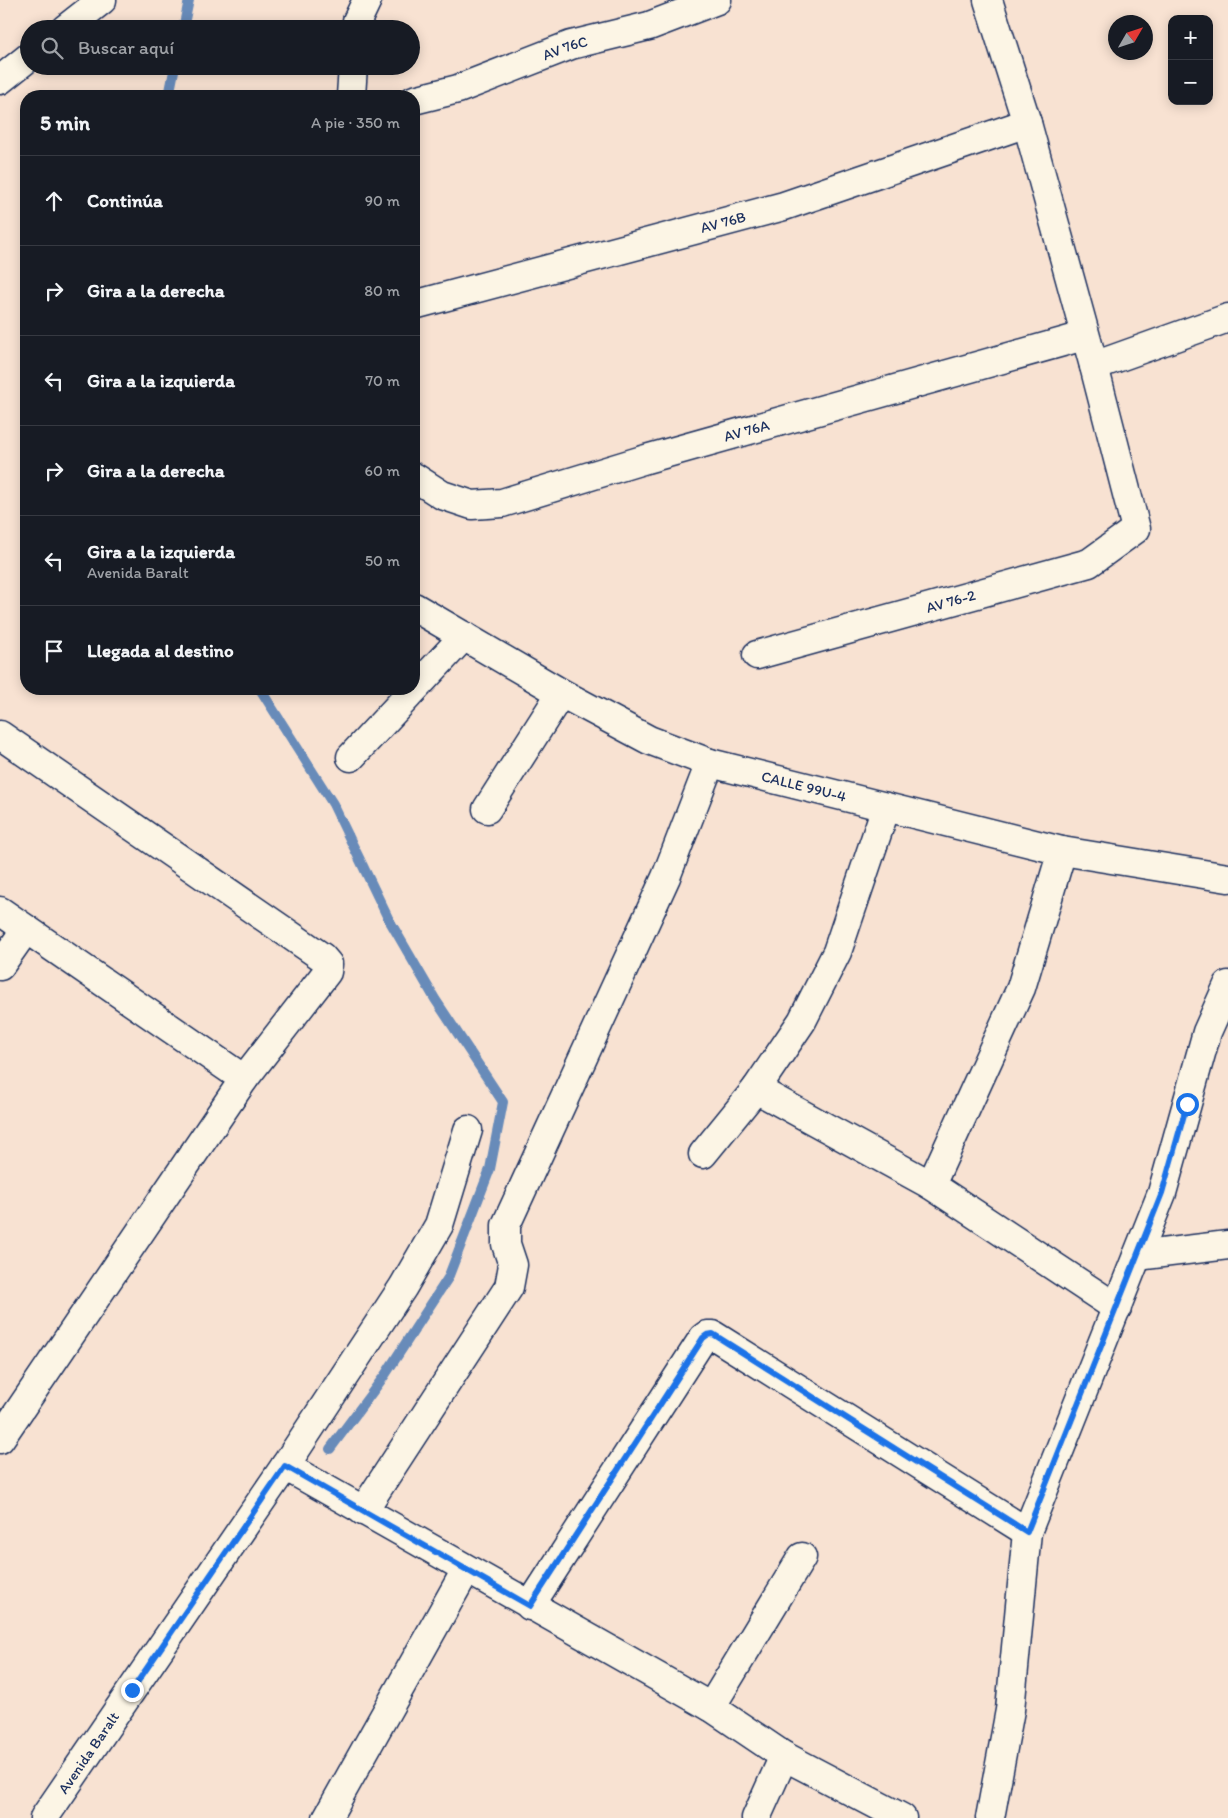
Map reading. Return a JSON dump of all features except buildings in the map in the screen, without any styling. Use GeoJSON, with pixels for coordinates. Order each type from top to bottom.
{"type":"FeatureCollection","features":[{"type":"Feature","properties":{"kind":"street"},"geometry":{"type":"LineString","coordinates":[[76,20],[102,0]]}},
{"type":"Feature","properties":{"kind":"street"},"geometry":{"type":"LineString","coordinates":[[357,20],[367,0]]}},
{"type":"Feature","properties":{"kind":"street","name":"AV 76C"},"geometry":{"type":"LineString","coordinates":[[420,98],[458,89],[571,45],[649,26],[717,0]]}},
{"type":"Feature","properties":{"kind":"street"},"geometry":{"type":"LineString","coordinates":[[988,0],[1027,123],[1084,336],[1094,366],[1228,318]]}},
{"type":"Feature","properties":{"kind":"street"},"geometry":{"type":"LineString","coordinates":[[0,80],[20,64]]}},
{"type":"Feature","properties":{"kind":"street"},"geometry":{"type":"LineString","coordinates":[[351,90],[352,75]]}},
{"type":"Feature","properties":{"kind":"street","name":"AV 76B"},"geometry":{"type":"LineString","coordinates":[[420,303],[784,206],[1027,123]]}},
{"type":"Feature","properties":{"kind":"street","name":"AV 76A"},"geometry":{"type":"LineString","coordinates":[[420,481],[442,495],[472,505],[502,503],[646,459],[1084,336]]}},
{"type":"Feature","properties":{"kind":"street","name":"AV 76-2"},"geometry":{"type":"LineString","coordinates":[[756,656],[1089,563],[1136,529],[1094,366]]}},
{"type":"Feature","properties":{"kind":"street","name":"CALLE 99U-4"},"geometry":{"type":"LineString","coordinates":[[420,610],[561,694],[649,740],[710,763],[1062,851],[1228,878]]}},
{"type":"Feature","properties":{"kind":"street"},"geometry":{"type":"LineString","coordinates":[[420,683],[464,636]]}},
{"type":"Feature","properties":{"kind":"street"},"geometry":{"type":"LineString","coordinates":[[487,809],[561,694]]}},
{"type":"Feature","properties":{"kind":"street"},"geometry":{"type":"LineString","coordinates":[[351,757],[409,695]]}},
{"type":"Feature","properties":{"kind":"street"},"geometry":{"type":"LineString","coordinates":[[0,734],[314,951],[328,964],[327,972],[244,1079],[0,1439]]}},
{"type":"Feature","properties":{"kind":"street"},"geometry":{"type":"LineString","coordinates":[[364,1511],[509,1287],[513,1265],[506,1244],[506,1225],[666,877],[710,763]]}},
{"type":"Feature","properties":{"kind":"street"},"geometry":{"type":"LineString","coordinates":[[703,1154],[756,1089],[802,1021],[837,952],[886,807]]}},
{"type":"Feature","properties":{"kind":"street"},"geometry":{"type":"LineString","coordinates":[[931,1185],[1021,988],[1062,851]]}},
{"type":"Feature","properties":{"kind":"street"},"geometry":{"type":"LineString","coordinates":[[0,911],[244,1079]]}},
{"type":"Feature","properties":{"kind":"street"},"geometry":{"type":"LineString","coordinates":[[0,966],[26,929]]}},
{"type":"Feature","properties":{"kind":"street"},"geometry":{"type":"LineString","coordinates":[[990,1818],[1010,1710],[1027,1532],[1162,1193],[1207,1032],[1228,985]]}},
{"type":"Feature","properties":{"kind":"street"},"geometry":{"type":"LineString","coordinates":[[756,1089],[931,1185],[1117,1308]]}},
{"type":"Feature","properties":{"kind":"street","name":"Avenida Baralt"},"geometry":{"type":"LineString","coordinates":[[44,1818],[285,1466],[403,1287],[439,1225],[468,1130]]}},
{"type":"Feature","properties":{"kind":"street"},"geometry":{"type":"LineString","coordinates":[[1137,1256],[1228,1245]]}},
{"type":"Feature","properties":{"kind":"street"},"geometry":{"type":"LineString","coordinates":[[530,1606],[703,1338],[713,1334],[1027,1532]]}},
{"type":"Feature","properties":{"kind":"street"},"geometry":{"type":"LineString","coordinates":[[285,1466],[711,1707],[784,1756],[902,1818]]}},
{"type":"Feature","properties":{"kind":"street"},"geometry":{"type":"LineString","coordinates":[[711,1707],[802,1557]]}},
{"type":"Feature","properties":{"kind":"street"},"geometry":{"type":"LineString","coordinates":[[328,1818],[466,1570]]}},
{"type":"Feature","properties":{"kind":"street"},"geometry":{"type":"LineString","coordinates":[[756,1818],[784,1756]]}},
{"type":"Feature","properties":{"kind":"waterway"},"geometry":{"type":"LineString","coordinates":[[185,20],[189,0]]}},
{"type":"Feature","properties":{"kind":"waterway"},"geometry":{"type":"LineString","coordinates":[[170,90],[173,75]]}},
{"type":"Feature","properties":{"kind":"waterway"},"geometry":{"type":"LineString","coordinates":[[264,695],[333,804],[388,918],[435,999],[503,1102],[490,1169],[448,1278],[385,1375],[330,1449]]}},
{"type":"Feature","properties":{"kind":"route"},"geometry":{"type":"LineString","coordinates":[[132,1690],[285,1466],[530,1606],[703,1338],[707,1335],[713,1334],[1027,1532],[1162,1193],[1187,1104]]}}]}
